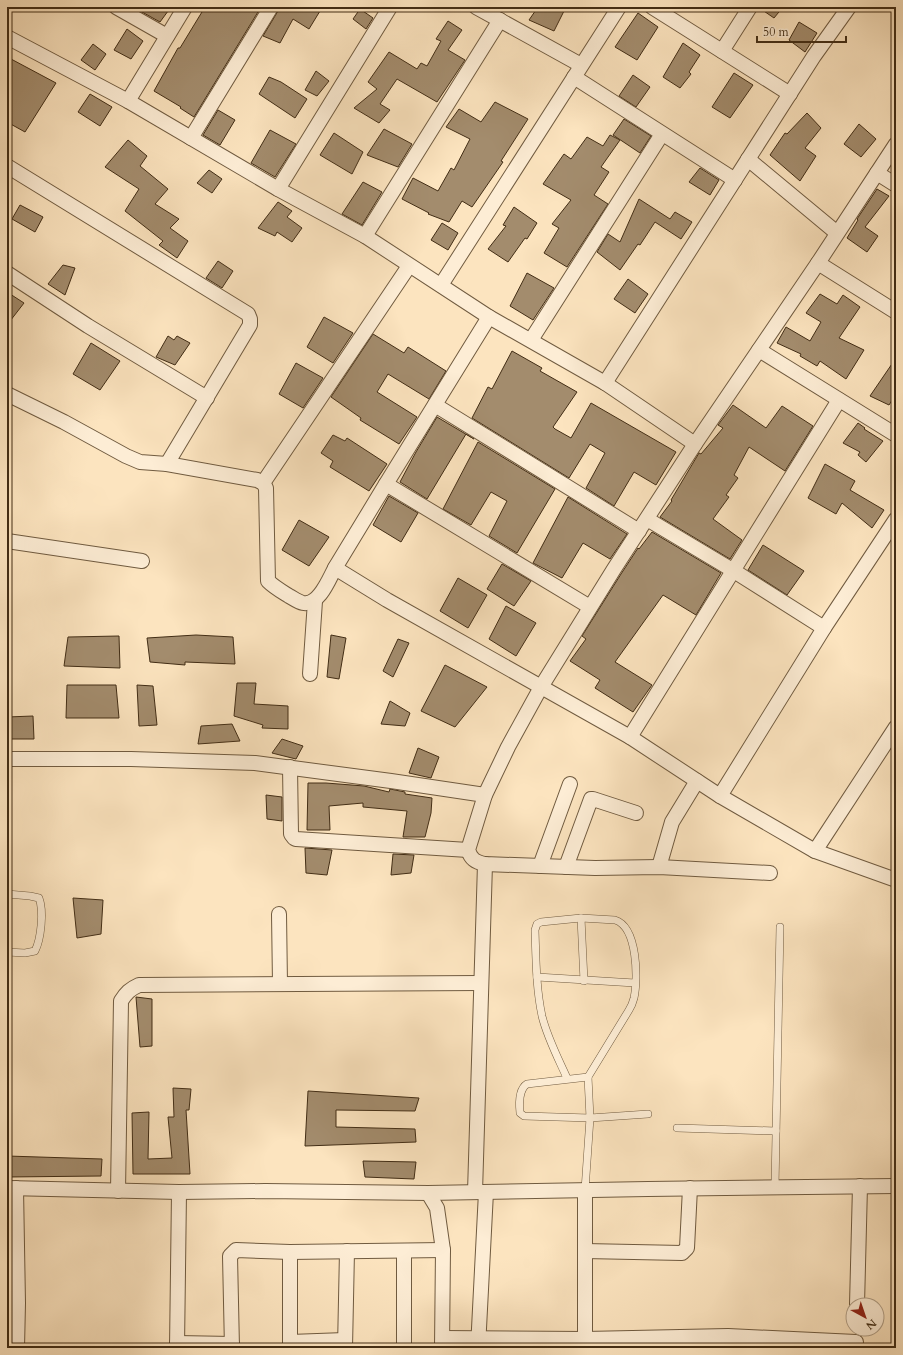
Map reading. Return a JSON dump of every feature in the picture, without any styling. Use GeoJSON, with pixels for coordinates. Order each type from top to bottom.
{"type":"FeatureCollection","features":[{"type":"Feature","properties":{"kind":"street"},"geometry":{"type":"LineString","coordinates":[[116,7],[167,36]]}},
{"type":"Feature","properties":{"kind":"street"},"geometry":{"type":"LineString","coordinates":[[128,101],[185,7]]}},
{"type":"Feature","properties":{"kind":"street"},"geometry":{"type":"LineString","coordinates":[[191,138],[271,7]]}},
{"type":"Feature","properties":{"kind":"street"},"geometry":{"type":"LineString","coordinates":[[278,189],[390,7]]}},
{"type":"Feature","properties":{"kind":"street"},"geometry":{"type":"LineString","coordinates":[[476,7],[581,65]]}},
{"type":"Feature","properties":{"kind":"street"},"geometry":{"type":"LineString","coordinates":[[441,285],[619,7]]}},
{"type":"Feature","properties":{"kind":"street"},"geometry":{"type":"LineString","coordinates":[[652,7],[790,94]]}},
{"type":"Feature","properties":{"kind":"street"},"geometry":{"type":"LineString","coordinates":[[722,52],[750,7]]}},
{"type":"Feature","properties":{"kind":"street"},"geometry":{"type":"LineString","coordinates":[[605,383],[814,56],[849,7]]}},
{"type":"Feature","properties":{"kind":"street"},"geometry":{"type":"LineString","coordinates":[[365,236],[500,20]]}},
{"type":"Feature","properties":{"kind":"street"},"geometry":{"type":"LineString","coordinates":[[7,36],[128,101],[278,189],[365,236],[489,317],[605,383],[695,444]]}},
{"type":"Feature","properties":{"kind":"street"},"geometry":{"type":"LineString","coordinates":[[574,77],[735,180]]}},
{"type":"Feature","properties":{"kind":"street"},"geometry":{"type":"LineString","coordinates":[[531,340],[662,134]]}},
{"type":"Feature","properties":{"kind":"street"},"geometry":{"type":"LineString","coordinates":[[770,872],[658,867],[595,868],[485,864],[478,863],[471,857],[468,850],[485,796],[508,747],[541,687],[590,607],[695,444],[818,263],[896,144]]}},
{"type":"Feature","properties":{"kind":"street"},"geometry":{"type":"LineString","coordinates":[[748,159],[837,233]]}},
{"type":"Feature","properties":{"kind":"street"},"geometry":{"type":"LineString","coordinates":[[7,166],[248,314],[250,325],[167,464]]}},
{"type":"Feature","properties":{"kind":"street"},"geometry":{"type":"LineString","coordinates":[[876,173],[896,185]]}},
{"type":"Feature","properties":{"kind":"street"},"geometry":{"type":"LineString","coordinates":[[818,263],[896,312]]}},
{"type":"Feature","properties":{"kind":"street"},"geometry":{"type":"LineString","coordinates":[[263,483],[409,266]]}},
{"type":"Feature","properties":{"kind":"street"},"geometry":{"type":"LineString","coordinates":[[7,273],[88,326],[207,398]]}},
{"type":"Feature","properties":{"kind":"street"},"geometry":{"type":"LineString","coordinates":[[7,394],[140,462],[167,464],[257,480],[263,483],[266,488],[268,581],[295,600],[303,603],[310,603],[319,597],[386,484],[489,317]]}},
{"type":"Feature","properties":{"kind":"street"},"geometry":{"type":"LineString","coordinates":[[759,350],[896,435]]}},
{"type":"Feature","properties":{"kind":"street"},"geometry":{"type":"LineString","coordinates":[[630,737],[839,400]]}},
{"type":"Feature","properties":{"kind":"street"},"geometry":{"type":"LineString","coordinates":[[435,405],[643,525],[734,571],[824,628]]}},
{"type":"Feature","properties":{"kind":"street"},"geometry":{"type":"LineString","coordinates":[[386,484],[590,607]]}},
{"type":"Feature","properties":{"kind":"street"},"geometry":{"type":"LineString","coordinates":[[720,796],[824,628],[896,519]]}},
{"type":"Feature","properties":{"kind":"street"},"geometry":{"type":"LineString","coordinates":[[7,541],[142,561]]}},
{"type":"Feature","properties":{"kind":"street"},"geometry":{"type":"LineString","coordinates":[[336,568],[387,600],[630,737],[720,796],[815,851],[896,880]]}},
{"type":"Feature","properties":{"kind":"street"},"geometry":{"type":"LineString","coordinates":[[310,674],[314,600]]}},
{"type":"Feature","properties":{"kind":"street"},"geometry":{"type":"LineString","coordinates":[[815,851],[896,727]]}},
{"type":"Feature","properties":{"kind":"street"},"geometry":{"type":"LineString","coordinates":[[7,759],[131,759],[255,763],[391,781],[485,796]]}},
{"type":"Feature","properties":{"kind":"street"},"geometry":{"type":"LineString","coordinates":[[290,767],[291,834],[294,838],[468,850]]}},
{"type":"Feature","properties":{"kind":"street"},"geometry":{"type":"LineString","coordinates":[[658,867],[672,822],[697,781]]}},
{"type":"Feature","properties":{"kind":"street"},"geometry":{"type":"LineString","coordinates":[[540,866],[570,784]]}},
{"type":"Feature","properties":{"kind":"street"},"geometry":{"type":"LineString","coordinates":[[566,867],[591,799],[593,798],[636,812]]}},
{"type":"Feature","properties":{"kind":"street"},"geometry":{"type":"LineString","coordinates":[[478,1343],[481,983],[485,864]]}},
{"type":"Feature","properties":{"kind":"street"},"geometry":{"type":"LineString","coordinates":[[280,914],[280,984]]}},
{"type":"Feature","properties":{"kind":"street"},"geometry":{"type":"LineString","coordinates":[[118,1190],[121,1001],[132,988],[139,985],[481,983]]}},
{"type":"Feature","properties":{"kind":"street"},"geometry":{"type":"LineString","coordinates":[[857,1297],[860,1186]]}},
{"type":"Feature","properties":{"kind":"street"},"geometry":{"type":"LineString","coordinates":[[17,1348],[12,1302],[11,1188],[179,1192],[273,1191],[428,1193],[896,1186]]}},
{"type":"Feature","properties":{"kind":"street"},"geometry":{"type":"LineString","coordinates":[[585,1251],[682,1253],[687,1248],[690,1188]]}},
{"type":"Feature","properties":{"kind":"street"},"geometry":{"type":"LineString","coordinates":[[585,1190],[585,1339]]}},
{"type":"Feature","properties":{"kind":"street"},"geometry":{"type":"LineString","coordinates":[[179,1192],[177,1345],[232,1346],[230,1256],[236,1250],[290,1252],[443,1250]]}},
{"type":"Feature","properties":{"kind":"street"},"geometry":{"type":"LineString","coordinates":[[428,1193],[437,1208],[443,1250],[443,1343],[728,1336],[856,1340]]}},
{"type":"Feature","properties":{"kind":"street"},"geometry":{"type":"LineString","coordinates":[[290,1252],[290,1345],[345,1344],[347,1251]]}},
{"type":"Feature","properties":{"kind":"street"},"geometry":{"type":"LineString","coordinates":[[404,1251],[404,1348]]}},
{"type":"Feature","properties":{"kind":"lane"},"geometry":{"type":"LineString","coordinates":[[7,894],[39,898],[42,906],[38,944],[35,951],[25,953],[7,952]]}},
{"type":"Feature","properties":{"kind":"lane"},"geometry":{"type":"LineString","coordinates":[[581,918],[584,981]]}},
{"type":"Feature","properties":{"kind":"lane"},"geometry":{"type":"LineString","coordinates":[[567,1078],[547,1032],[542,1016],[537,978],[535,930],[541,922],[581,918],[616,920],[626,928],[632,941],[635,983],[634,999],[629,1010],[588,1077],[590,1118],[585,1190]]}},
{"type":"Feature","properties":{"kind":"lane"},"geometry":{"type":"LineString","coordinates":[[775,1187],[780,927]]}},
{"type":"Feature","properties":{"kind":"lane"},"geometry":{"type":"LineString","coordinates":[[537,978],[635,983]]}},
{"type":"Feature","properties":{"kind":"lane"},"geometry":{"type":"LineString","coordinates":[[588,1077],[567,1078],[527,1084],[523,1086],[520,1113],[524,1116],[590,1118],[648,1114]]}},
{"type":"Feature","properties":{"kind":"lane"},"geometry":{"type":"LineString","coordinates":[[677,1128],[776,1131]]}},
{"type":"Feature","properties":{"kind":"building"},"geometry":{"type":"Polygon","coordinates":[[[133,7],[171,7],[160,22],[133,7]]]}},
{"type":"Feature","properties":{"kind":"building"},"geometry":{"type":"Polygon","coordinates":[[[205,7],[261,7],[194,117],[180,108],[181,107],[154,91],[178,48],[180,48],[205,7]]]}},
{"type":"Feature","properties":{"kind":"building"},"geometry":{"type":"Polygon","coordinates":[[[279,7],[312,7],[320,11],[309,29],[293,19],[280,43],[263,36],[279,7]]]}},
{"type":"Feature","properties":{"kind":"building"},"geometry":{"type":"Polygon","coordinates":[[[538,7],[566,7],[554,31],[529,20],[538,7]]]}},
{"type":"Feature","properties":{"kind":"building"},"geometry":{"type":"Polygon","coordinates":[[[758,7],[783,7],[774,18],[758,7]]]}},
{"type":"Feature","properties":{"kind":"building"},"geometry":{"type":"Polygon","coordinates":[[[360,9],[373,18],[366,29],[353,19],[360,9]]]}},
{"type":"Feature","properties":{"kind":"building"},"geometry":{"type":"Polygon","coordinates":[[[638,13],[658,27],[637,60],[615,47],[638,13]]]}},
{"type":"Feature","properties":{"kind":"building"},"geometry":{"type":"Polygon","coordinates":[[[448,21],[462,30],[448,50],[465,60],[437,102],[397,79],[380,104],[390,110],[379,123],[354,108],[377,89],[368,82],[389,52],[417,69],[421,63],[427,66],[441,41],[436,39],[448,21]]]}},
{"type":"Feature","properties":{"kind":"building"},"geometry":{"type":"Polygon","coordinates":[[[799,22],[817,33],[805,52],[789,40],[799,22]]]}},
{"type":"Feature","properties":{"kind":"building"},"geometry":{"type":"Polygon","coordinates":[[[127,29],[143,41],[131,59],[114,50],[127,29]]]}},
{"type":"Feature","properties":{"kind":"building"},"geometry":{"type":"Polygon","coordinates":[[[683,43],[700,55],[689,72],[691,74],[680,88],[663,77],[683,43]]]}},
{"type":"Feature","properties":{"kind":"building"},"geometry":{"type":"Polygon","coordinates":[[[93,44],[106,54],[95,70],[81,60],[93,44]]]}},
{"type":"Feature","properties":{"kind":"building"},"geometry":{"type":"Polygon","coordinates":[[[11,59],[56,83],[25,132],[7,122],[7,65],[11,59]]]}},
{"type":"Feature","properties":{"kind":"building"},"geometry":{"type":"Polygon","coordinates":[[[316,71],[329,81],[317,96],[305,90],[316,71]]]}},
{"type":"Feature","properties":{"kind":"building"},"geometry":{"type":"Polygon","coordinates":[[[734,73],[753,85],[730,118],[712,107],[734,73]]]}},
{"type":"Feature","properties":{"kind":"building"},"geometry":{"type":"Polygon","coordinates":[[[633,75],[650,87],[636,107],[619,96],[633,75]]]}},
{"type":"Feature","properties":{"kind":"building"},"geometry":{"type":"Polygon","coordinates":[[[269,77],[281,82],[307,99],[295,118],[259,94],[269,77]]]}},
{"type":"Feature","properties":{"kind":"building"},"geometry":{"type":"Polygon","coordinates":[[[90,94],[112,107],[100,126],[78,112],[90,94]]]}},
{"type":"Feature","properties":{"kind":"building"},"geometry":{"type":"Polygon","coordinates":[[[495,102],[528,119],[501,161],[503,162],[472,207],[462,201],[449,222],[428,214],[429,213],[402,199],[413,178],[438,191],[451,168],[454,170],[470,139],[446,127],[459,109],[481,122],[495,102]]]}},
{"type":"Feature","properties":{"kind":"building"},"geometry":{"type":"Polygon","coordinates":[[[218,110],[235,120],[220,145],[203,135],[218,110]]]}},
{"type":"Feature","properties":{"kind":"building"},"geometry":{"type":"Polygon","coordinates":[[[807,113],[821,128],[805,148],[816,156],[800,181],[770,155],[785,133],[787,134],[807,113]]]}},
{"type":"Feature","properties":{"kind":"building"},"geometry":{"type":"Polygon","coordinates":[[[624,119],[651,136],[640,153],[613,135],[624,119]]]}},
{"type":"Feature","properties":{"kind":"building"},"geometry":{"type":"Polygon","coordinates":[[[859,124],[876,139],[861,157],[844,144],[859,124]]]}},
{"type":"Feature","properties":{"kind":"building"},"geometry":{"type":"Polygon","coordinates":[[[384,129],[412,144],[398,167],[367,155],[384,129]]]}},
{"type":"Feature","properties":{"kind":"building"},"geometry":{"type":"Polygon","coordinates":[[[270,130],[296,144],[275,177],[251,163],[270,130]]]}},
{"type":"Feature","properties":{"kind":"building"},"geometry":{"type":"Polygon","coordinates":[[[334,133],[363,152],[352,174],[320,155],[334,133]]]}},
{"type":"Feature","properties":{"kind":"building"},"geometry":{"type":"Polygon","coordinates":[[[610,135],[620,140],[601,167],[609,172],[594,195],[608,204],[567,267],[544,253],[559,228],[552,224],[571,200],[543,184],[564,154],[571,159],[587,137],[603,146],[610,135]]]}},
{"type":"Feature","properties":{"kind":"building"},"geometry":{"type":"Polygon","coordinates":[[[128,140],[147,156],[140,166],[168,189],[155,204],[179,219],[170,228],[188,241],[177,258],[159,245],[163,241],[125,211],[139,189],[105,167],[128,140]]]}},
{"type":"Feature","properties":{"kind":"building"},"geometry":{"type":"Polygon","coordinates":[[[700,168],[719,180],[710,195],[689,182],[700,168]]]}},
{"type":"Feature","properties":{"kind":"building"},"geometry":{"type":"Polygon","coordinates":[[[209,170],[222,179],[212,193],[197,183],[209,170]]]}},
{"type":"Feature","properties":{"kind":"building"},"geometry":{"type":"Polygon","coordinates":[[[363,182],[382,192],[362,225],[342,214],[363,182]]]}},
{"type":"Feature","properties":{"kind":"building"},"geometry":{"type":"Polygon","coordinates":[[[877,189],[889,196],[865,227],[878,236],[867,252],[847,238],[858,220],[857,219],[877,189]]]}},
{"type":"Feature","properties":{"kind":"building"},"geometry":{"type":"Polygon","coordinates":[[[639,199],[670,219],[675,212],[692,222],[681,239],[655,222],[640,245],[638,244],[620,270],[597,252],[608,234],[620,242],[639,199]]]}},
{"type":"Feature","properties":{"kind":"building"},"geometry":{"type":"Polygon","coordinates":[[[278,202],[292,211],[287,217],[302,228],[292,242],[277,232],[275,236],[258,228],[278,202]]]}},
{"type":"Feature","properties":{"kind":"building"},"geometry":{"type":"Polygon","coordinates":[[[20,205],[43,217],[35,232],[12,219],[20,205]]]}},
{"type":"Feature","properties":{"kind":"building"},"geometry":{"type":"Polygon","coordinates":[[[514,207],[537,223],[527,239],[525,238],[508,262],[488,249],[506,226],[503,225],[514,207]]]}},
{"type":"Feature","properties":{"kind":"building"},"geometry":{"type":"Polygon","coordinates":[[[442,223],[458,233],[448,250],[431,240],[442,223]]]}},
{"type":"Feature","properties":{"kind":"building"},"geometry":{"type":"Polygon","coordinates":[[[218,261],[233,271],[222,288],[206,278],[218,261]]]}},
{"type":"Feature","properties":{"kind":"building"},"geometry":{"type":"Polygon","coordinates":[[[63,265],[75,268],[65,295],[48,284],[63,265]]]}},
{"type":"Feature","properties":{"kind":"building"},"geometry":{"type":"Polygon","coordinates":[[[527,273],[554,288],[533,320],[510,306],[527,273]]]}},
{"type":"Feature","properties":{"kind":"building"},"geometry":{"type":"Polygon","coordinates":[[[628,279],[648,294],[635,313],[614,299],[628,279]]]}},
{"type":"Feature","properties":{"kind":"building"},"geometry":{"type":"Polygon","coordinates":[[[7,292],[24,303],[7,325],[7,292]]]}},
{"type":"Feature","properties":{"kind":"building"},"geometry":{"type":"Polygon","coordinates":[[[820,294],[837,304],[843,295],[860,307],[839,338],[864,350],[846,379],[820,361],[817,366],[800,356],[801,354],[777,343],[786,327],[810,341],[821,322],[806,313],[820,294]]]}},
{"type":"Feature","properties":{"kind":"building"},"geometry":{"type":"Polygon","coordinates":[[[324,317],[353,333],[333,363],[307,347],[324,317]]]}},
{"type":"Feature","properties":{"kind":"building"},"geometry":{"type":"Polygon","coordinates":[[[373,334],[404,353],[408,347],[446,371],[429,399],[388,374],[377,392],[417,417],[399,444],[360,420],[361,418],[331,397],[373,334]]]}},
{"type":"Feature","properties":{"kind":"building"},"geometry":{"type":"Polygon","coordinates":[[[168,336],[174,340],[177,336],[190,343],[175,365],[156,357],[168,336]]]}},
{"type":"Feature","properties":{"kind":"building"},"geometry":{"type":"Polygon","coordinates":[[[91,343],[120,361],[100,390],[73,374],[91,343]]]}},
{"type":"Feature","properties":{"kind":"building"},"geometry":{"type":"Polygon","coordinates":[[[512,351],[542,368],[540,371],[577,392],[553,427],[555,429],[571,438],[591,403],[676,452],[656,485],[634,472],[614,506],[586,488],[605,453],[590,444],[569,478],[472,418],[488,387],[492,389],[512,351]]]}},
{"type":"Feature","properties":{"kind":"building"},"geometry":{"type":"Polygon","coordinates":[[[896,358],[896,394],[889,405],[870,396],[896,358]]]}},
{"type":"Feature","properties":{"kind":"building"},"geometry":{"type":"Polygon","coordinates":[[[296,363],[323,378],[303,408],[279,394],[296,363]]]}},
{"type":"Feature","properties":{"kind":"building"},"geometry":{"type":"Polygon","coordinates":[[[733,405],[766,428],[782,406],[813,426],[785,471],[749,447],[734,475],[738,478],[726,495],[729,497],[713,519],[742,540],[730,559],[660,517],[672,501],[671,500],[699,453],[701,454],[723,428],[718,425],[733,405]]]}},
{"type":"Feature","properties":{"kind":"building"},"geometry":{"type":"Polygon","coordinates":[[[437,417],[466,434],[427,499],[400,482],[437,417]]]}},
{"type":"Feature","properties":{"kind":"building"},"geometry":{"type":"Polygon","coordinates":[[[858,423],[865,428],[864,429],[883,441],[866,462],[858,455],[860,452],[843,443],[858,423]]]}},
{"type":"Feature","properties":{"kind":"building"},"geometry":{"type":"Polygon","coordinates":[[[333,435],[345,441],[347,438],[387,464],[369,491],[330,467],[333,461],[321,453],[333,435]]]}},
{"type":"Feature","properties":{"kind":"building"},"geometry":{"type":"Polygon","coordinates":[[[478,442],[555,489],[517,553],[489,536],[507,501],[491,492],[471,525],[443,509],[478,442]]]}},
{"type":"Feature","properties":{"kind":"building"},"geometry":{"type":"Polygon","coordinates":[[[825,464],[855,481],[850,490],[884,510],[872,528],[842,503],[836,514],[808,498],[825,464]]]}},
{"type":"Feature","properties":{"kind":"building"},"geometry":{"type":"Polygon","coordinates":[[[389,496],[418,513],[401,542],[373,525],[389,496]]]}},
{"type":"Feature","properties":{"kind":"building"},"geometry":{"type":"Polygon","coordinates":[[[568,497],[627,534],[610,559],[583,543],[562,578],[533,563],[568,497]]]}},
{"type":"Feature","properties":{"kind":"building"},"geometry":{"type":"Polygon","coordinates":[[[299,520],[329,537],[309,566],[282,550],[299,520]]]}},
{"type":"Feature","properties":{"kind":"building"},"geometry":{"type":"Polygon","coordinates":[[[652,532],[721,573],[696,615],[663,595],[615,662],[652,685],[633,712],[595,688],[600,680],[570,661],[586,639],[582,636],[621,574],[638,548],[639,549],[652,532]]]}},
{"type":"Feature","properties":{"kind":"building"},"geometry":{"type":"Polygon","coordinates":[[[763,545],[804,571],[787,595],[748,570],[763,545]]]}},
{"type":"Feature","properties":{"kind":"building"},"geometry":{"type":"Polygon","coordinates":[[[502,564],[531,581],[514,606],[487,589],[502,564]]]}},
{"type":"Feature","properties":{"kind":"building"},"geometry":{"type":"Polygon","coordinates":[[[458,578],[487,595],[468,628],[440,611],[458,578]]]}},
{"type":"Feature","properties":{"kind":"building"},"geometry":{"type":"Polygon","coordinates":[[[506,606],[536,623],[516,656],[489,639],[506,606]]]}},
{"type":"Feature","properties":{"kind":"building"},"geometry":{"type":"Polygon","coordinates":[[[196,635],[233,637],[235,664],[185,662],[185,665],[150,662],[147,638],[196,635]]]}},
{"type":"Feature","properties":{"kind":"building"},"geometry":{"type":"Polygon","coordinates":[[[331,635],[346,638],[339,679],[327,677],[331,635]]]}},
{"type":"Feature","properties":{"kind":"building"},"geometry":{"type":"Polygon","coordinates":[[[119,636],[120,668],[64,666],[68,637],[119,636]]]}},
{"type":"Feature","properties":{"kind":"building"},"geometry":{"type":"Polygon","coordinates":[[[398,639],[409,643],[393,677],[383,671],[398,639]]]}},
{"type":"Feature","properties":{"kind":"building"},"geometry":{"type":"Polygon","coordinates":[[[445,665],[487,687],[455,727],[421,711],[445,665]]]}},
{"type":"Feature","properties":{"kind":"building"},"geometry":{"type":"Polygon","coordinates":[[[237,683],[256,683],[254,704],[288,706],[288,729],[262,728],[263,725],[234,716],[237,683]]]}},
{"type":"Feature","properties":{"kind":"building"},"geometry":{"type":"Polygon","coordinates":[[[67,685],[116,685],[119,718],[66,718],[67,685]]]}},
{"type":"Feature","properties":{"kind":"building"},"geometry":{"type":"Polygon","coordinates":[[[137,685],[153,686],[157,725],[139,726],[137,685]]]}},
{"type":"Feature","properties":{"kind":"building"},"geometry":{"type":"Polygon","coordinates":[[[390,701],[410,713],[405,726],[381,724],[390,701]]]}},
{"type":"Feature","properties":{"kind":"building"},"geometry":{"type":"Polygon","coordinates":[[[33,716],[34,739],[7,739],[7,717],[33,716]]]}},
{"type":"Feature","properties":{"kind":"building"},"geometry":{"type":"Polygon","coordinates":[[[232,724],[240,741],[198,744],[201,726],[232,724]]]}},
{"type":"Feature","properties":{"kind":"building"},"geometry":{"type":"Polygon","coordinates":[[[282,739],[303,746],[296,759],[272,753],[282,739]]]}},
{"type":"Feature","properties":{"kind":"building"},"geometry":{"type":"Polygon","coordinates":[[[418,748],[439,757],[431,778],[409,773],[418,748]]]}},
{"type":"Feature","properties":{"kind":"building"},"geometry":{"type":"Polygon","coordinates":[[[308,783],[364,786],[389,792],[390,789],[405,792],[405,794],[432,798],[431,813],[425,837],[403,837],[407,811],[363,807],[363,803],[329,806],[330,830],[307,830],[308,783]]]}},
{"type":"Feature","properties":{"kind":"building"},"geometry":{"type":"Polygon","coordinates":[[[266,795],[282,797],[282,821],[267,819],[266,795]]]}},
{"type":"Feature","properties":{"kind":"building"},"geometry":{"type":"Polygon","coordinates":[[[305,848],[332,850],[327,875],[306,873],[305,848]]]}},
{"type":"Feature","properties":{"kind":"building"},"geometry":{"type":"Polygon","coordinates":[[[393,854],[414,855],[411,873],[391,875],[393,854]]]}},
{"type":"Feature","properties":{"kind":"building"},"geometry":{"type":"Polygon","coordinates":[[[73,898],[103,900],[101,934],[77,938],[73,898]]]}},
{"type":"Feature","properties":{"kind":"building"},"geometry":{"type":"Polygon","coordinates":[[[136,997],[152,999],[152,1046],[140,1047],[136,997]]]}},
{"type":"Feature","properties":{"kind":"building"},"geometry":{"type":"Polygon","coordinates":[[[173,1088],[191,1089],[189,1110],[186,1110],[190,1174],[133,1174],[132,1113],[149,1112],[148,1159],[172,1158],[168,1117],[174,1117],[173,1088]]]}},
{"type":"Feature","properties":{"kind":"building"},"geometry":{"type":"Polygon","coordinates":[[[308,1091],[419,1098],[415,1111],[336,1110],[336,1127],[415,1129],[416,1142],[305,1146],[308,1091]]]}},
{"type":"Feature","properties":{"kind":"building"},"geometry":{"type":"Polygon","coordinates":[[[7,1156],[102,1159],[101,1176],[7,1177],[7,1156]]]}},
{"type":"Feature","properties":{"kind":"building"},"geometry":{"type":"Polygon","coordinates":[[[363,1161],[416,1162],[414,1179],[365,1177],[363,1161]]]}}]}
